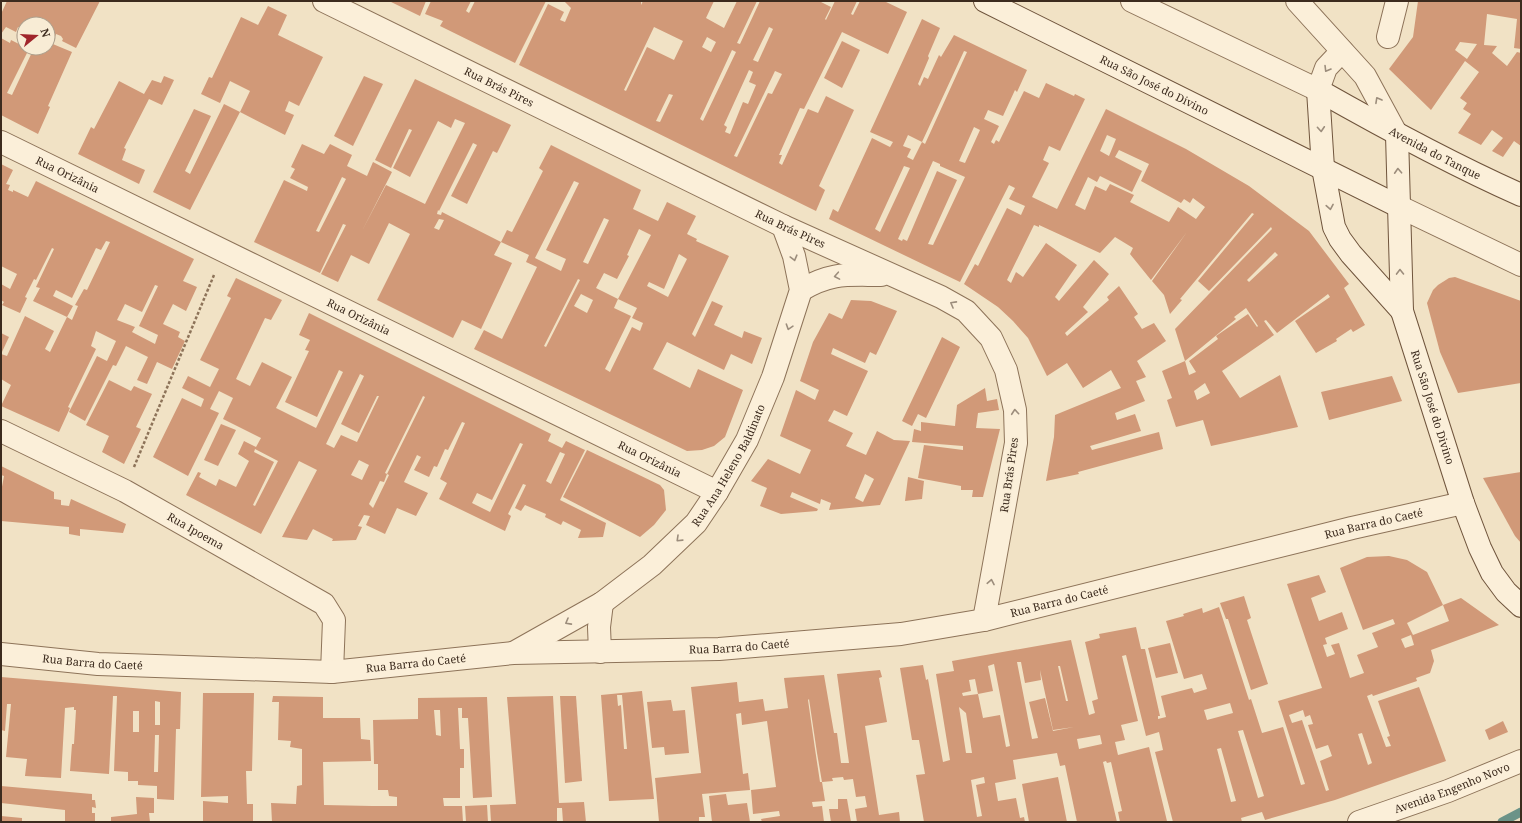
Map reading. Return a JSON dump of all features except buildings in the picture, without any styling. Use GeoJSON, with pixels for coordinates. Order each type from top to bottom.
{"type":"FeatureCollection","features":[{"type":"Feature","properties":{"kind":"street","name":"Rua Brás Pires"},"geometry":{"type":"LineString","coordinates":[[324,1],[783,226],[889,275],[941,297],[966,311],[991,338],[1006,370],[1015,410],[1016,443],[984,620]]}},
{"type":"Feature","properties":{"kind":"street","name":"Rua São José do Divino"},"geometry":{"type":"LineString","coordinates":[[984,1],[1400,207]]}},
{"type":"Feature","properties":{"kind":"street"},"geometry":{"type":"LineString","coordinates":[[1132,1],[1318,90],[1397,134]]}},
{"type":"Feature","properties":{"kind":"street","name":"Avenida do Tanque"},"geometry":{"type":"LineString","coordinates":[[1297,1],[1365,76],[1397,134],[1471,173],[1521,195]]}},
{"type":"Feature","properties":{"kind":"street"},"geometry":{"type":"LineString","coordinates":[[1388,37],[1397,1]]}},
{"type":"Feature","properties":{"kind":"street"},"geometry":{"type":"LineString","coordinates":[[1318,90],[1326,68],[1342,51]]}},
{"type":"Feature","properties":{"kind":"street","name":"Rua São José do Divino"},"geometry":{"type":"LineString","coordinates":[[1318,90],[1323,168],[1334,227],[1340,239],[1351,254],[1402,311]]}},
{"type":"Feature","properties":{"kind":"street","name":"Rua São José do Divino"},"geometry":{"type":"LineString","coordinates":[[1397,134],[1402,311],[1463,503],[1480,548],[1492,572],[1506,592],[1521,606]]}},
{"type":"Feature","properties":{"kind":"street","name":"Rua Orizânia"},"geometry":{"type":"LineString","coordinates":[[1,142],[717,492]]}},
{"type":"Feature","properties":{"kind":"street"},"geometry":{"type":"LineString","coordinates":[[1400,207],[1521,265]]}},
{"type":"Feature","properties":{"kind":"street","name":"Rua Ana Heleno Baldinato"},"geometry":{"type":"LineString","coordinates":[[513,653],[602,603],[652,565],[696,523],[717,492],[747,440],[773,377],[801,290],[794,256],[783,226]]}},
{"type":"Feature","properties":{"kind":"street"},"geometry":{"type":"LineString","coordinates":[[801,290],[818,280],[839,275],[889,275]]}},
{"type":"Feature","properties":{"kind":"street","name":"Rua Ipoema"},"geometry":{"type":"LineString","coordinates":[[1,431],[125,490],[324,604],[334,620],[332,672]]}},
{"type":"Feature","properties":{"kind":"street","name":"Rua Barra do Caeté"},"geometry":{"type":"LineString","coordinates":[[1,654],[98,664],[332,672],[513,653],[719,649],[901,634],[984,620],[1337,532],[1463,503]]}},
{"type":"Feature","properties":{"kind":"street"},"geometry":{"type":"LineString","coordinates":[[600,652],[599,627],[602,603]]}},
{"type":"Feature","properties":{"kind":"street","name":"Avenida Engenho Novo"},"geometry":{"type":"LineString","coordinates":[[1360,822],[1448,791],[1521,761]]}},
{"type":"Feature","properties":{"kind":"path"},"geometry":{"type":"LineString","coordinates":[[125,490],[224,251]]}},
{"type":"Feature","properties":{"kind":"waterway"},"geometry":{"type":"LineString","coordinates":[[1502,822],[1521,812]]}}]}
